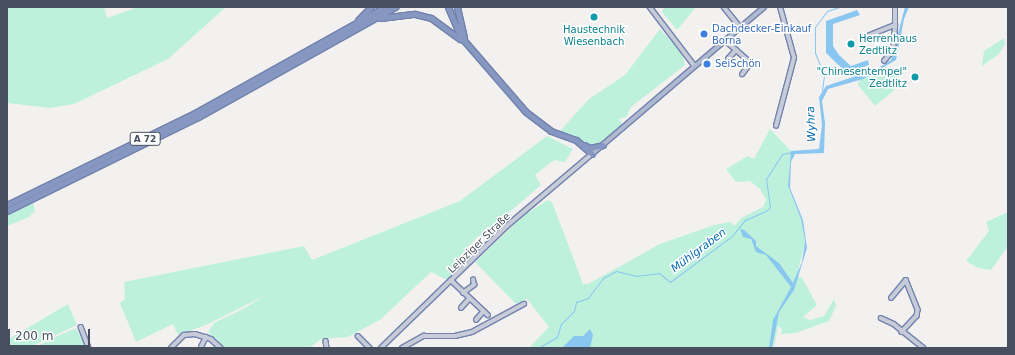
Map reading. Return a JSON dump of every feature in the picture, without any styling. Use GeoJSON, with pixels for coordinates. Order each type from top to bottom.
{"type":"FeatureCollection","features":[{"type":"Feature","properties":{"kind":"highway"},"geometry":{"type":"LineString","coordinates":[[345,30],[370,7]]}},
{"type":"Feature","properties":{"kind":"highway","name":"A 72"},"geometry":{"type":"LineString","coordinates":[[7,205],[176,123],[385,7]]}},
{"type":"Feature","properties":{"kind":"highway","name":"A 72"},"geometry":{"type":"LineString","coordinates":[[7,211],[198,117],[395,7]]}},
{"type":"Feature","properties":{"kind":"highway"},"geometry":{"type":"LineString","coordinates":[[448,7],[455,27],[467,45]]}},
{"type":"Feature","properties":{"kind":"highway"},"geometry":{"type":"LineString","coordinates":[[457,7],[467,45]]}},
{"type":"Feature","properties":{"kind":"highway"},"geometry":{"type":"LineString","coordinates":[[373,20],[397,14],[415,14],[447,28],[467,45],[540,124],[590,148],[603,145]]}},
{"type":"Feature","properties":{"kind":"highway"},"geometry":{"type":"LineString","coordinates":[[583,145],[592,154]]}},
{"type":"Feature","properties":{"kind":"main road"},"geometry":{"type":"LineString","coordinates":[[592,154],[764,7]]}},
{"type":"Feature","properties":{"kind":"street"},"geometry":{"type":"LineString","coordinates":[[650,7],[695,66]]}},
{"type":"Feature","properties":{"kind":"street"},"geometry":{"type":"LineString","coordinates":[[724,7],[741,28]]}},
{"type":"Feature","properties":{"kind":"street"},"geometry":{"type":"LineString","coordinates":[[776,126],[794,58],[780,7]]}},
{"type":"Feature","properties":{"kind":"street"},"geometry":{"type":"LineString","coordinates":[[884,61],[893,50],[895,7]]}},
{"type":"Feature","properties":{"kind":"street"},"geometry":{"type":"LineString","coordinates":[[865,37],[895,25]]}},
{"type":"Feature","properties":{"kind":"street"},"geometry":{"type":"LineString","coordinates":[[726,41],[751,63],[744,74]]}},
{"type":"Feature","properties":{"kind":"street"},"geometry":{"type":"LineString","coordinates":[[728,59],[736,50]]}},
{"type":"Feature","properties":{"kind":"street","name":"Leipziger Straße"},"geometry":{"type":"LineString","coordinates":[[381,348],[507,226],[592,154]]}},
{"type":"Feature","properties":{"kind":"street"},"geometry":{"type":"LineString","coordinates":[[451,280],[483,312],[488,314]]}},
{"type":"Feature","properties":{"kind":"street"},"geometry":{"type":"LineString","coordinates":[[463,293],[474,285],[473,280]]}},
{"type":"Feature","properties":{"kind":"street"},"geometry":{"type":"LineString","coordinates":[[890,298],[906,280],[918,310],[917,316],[902,332]]}},
{"type":"Feature","properties":{"kind":"street"},"geometry":{"type":"LineString","coordinates":[[462,308],[469,299]]}},
{"type":"Feature","properties":{"kind":"street"},"geometry":{"type":"LineString","coordinates":[[402,348],[424,336],[455,336],[472,332],[524,304]]}},
{"type":"Feature","properties":{"kind":"street"},"geometry":{"type":"LineString","coordinates":[[476,320],[483,312]]}},
{"type":"Feature","properties":{"kind":"street"},"geometry":{"type":"LineString","coordinates":[[881,318],[924,348]]}},
{"type":"Feature","properties":{"kind":"street"},"geometry":{"type":"LineString","coordinates":[[81,327],[89,348]]}},
{"type":"Feature","properties":{"kind":"street"},"geometry":{"type":"LineString","coordinates":[[171,348],[184,335],[206,337],[221,348]]}},
{"type":"Feature","properties":{"kind":"street"},"geometry":{"type":"LineString","coordinates":[[358,336],[370,348]]}},
{"type":"Feature","properties":{"kind":"street"},"geometry":{"type":"LineString","coordinates":[[201,347],[206,337]]}},
{"type":"Feature","properties":{"kind":"street"},"geometry":{"type":"LineString","coordinates":[[326,341],[327,348]]}},
{"type":"Feature","properties":{"kind":"green space"},"geometry":{"type":"Polygon","coordinates":[[[7,7],[104,7],[107,18],[138,7],[226,7],[168,59],[74,104],[50,108],[7,103],[7,7]]]}},
{"type":"Feature","properties":{"kind":"green space"},"geometry":{"type":"Polygon","coordinates":[[[664,7],[696,7],[677,30],[662,12],[664,7]]]}},
{"type":"Feature","properties":{"kind":"green space"},"geometry":{"type":"Polygon","coordinates":[[[660,29],[682,53],[685,65],[631,107],[626,117],[619,119],[623,125],[598,144],[590,146],[559,132],[589,99],[625,75],[660,29]]]}},
{"type":"Feature","properties":{"kind":"green space"},"geometry":{"type":"Polygon","coordinates":[[[1004,38],[1005,44],[999,54],[982,66],[984,51],[1004,38]]]}},
{"type":"Feature","properties":{"kind":"green space"},"geometry":{"type":"Polygon","coordinates":[[[887,67],[904,82],[875,106],[858,85],[859,80],[887,67]]]}},
{"type":"Feature","properties":{"kind":"green space"},"geometry":{"type":"Polygon","coordinates":[[[770,129],[791,151],[788,186],[801,219],[805,241],[797,276],[802,278],[817,305],[803,317],[810,320],[824,316],[834,299],[836,306],[829,321],[796,333],[781,334],[782,329],[778,326],[774,348],[529,348],[549,327],[527,299],[516,304],[475,262],[524,215],[548,200],[552,202],[583,284],[588,284],[660,244],[714,225],[731,222],[734,226],[741,218],[763,207],[766,200],[760,189],[750,181],[736,182],[726,169],[748,156],[754,159],[770,129]]]}},
{"type":"Feature","properties":{"kind":"green space"},"geometry":{"type":"Polygon","coordinates":[[[547,136],[573,149],[565,162],[554,160],[535,175],[541,185],[489,230],[477,237],[466,249],[470,257],[447,280],[431,272],[381,319],[348,337],[321,339],[309,348],[223,348],[208,332],[214,323],[243,309],[266,295],[206,325],[178,335],[173,324],[136,342],[120,303],[125,299],[124,282],[304,246],[312,260],[460,201],[547,136]]]}},
{"type":"Feature","properties":{"kind":"green space"},"geometry":{"type":"Polygon","coordinates":[[[33,202],[35,211],[29,217],[7,226],[7,215],[33,202]]]}},
{"type":"Feature","properties":{"kind":"green space"},"geometry":{"type":"Polygon","coordinates":[[[1008,212],[1008,246],[991,270],[978,268],[966,261],[989,231],[986,222],[1008,212]]]}},
{"type":"Feature","properties":{"kind":"green space"},"geometry":{"type":"Polygon","coordinates":[[[68,304],[77,325],[28,348],[7,348],[7,340],[68,304]]]}},
{"type":"Feature","properties":{"kind":"green space"},"geometry":{"type":"Polygon","coordinates":[[[76,328],[86,348],[34,348],[49,340],[76,328]]]}},
{"type":"Feature","properties":{"kind":"water"},"geometry":{"type":"Polygon","coordinates":[[[905,7],[909,7],[904,19],[896,60],[863,79],[828,89],[822,101],[825,123],[824,153],[795,154],[791,162],[790,188],[803,220],[807,248],[794,290],[779,312],[772,348],[769,348],[773,320],[791,287],[766,255],[756,252],[751,239],[743,237],[740,229],[744,230],[756,241],[756,246],[779,263],[793,283],[802,262],[805,241],[801,219],[788,186],[791,151],[819,149],[822,125],[819,97],[826,86],[877,69],[891,60],[905,7]]]}},
{"type":"Feature","properties":{"kind":"water"},"geometry":{"type":"Polygon","coordinates":[[[857,10],[860,15],[833,24],[833,46],[839,55],[851,66],[868,60],[869,65],[847,73],[826,53],[826,21],[857,10]]]}},
{"type":"Feature","properties":{"kind":"water"},"geometry":{"type":"Polygon","coordinates":[[[590,329],[593,335],[590,348],[562,348],[574,336],[583,336],[590,329]]]}},
{"type":"Feature","properties":{"kind":"waterway","name":"Mühlgraben"},"geometry":{"type":"LineString","coordinates":[[822,90],[824,75],[815,53],[815,27],[827,11],[839,7]]}},
{"type":"Feature","properties":{"kind":"waterway","name":"Mühlgraben"},"geometry":{"type":"LineString","coordinates":[[538,348],[557,337],[561,324],[574,311],[576,302],[588,298],[603,278],[616,271],[636,276],[659,273],[670,282],[732,236],[745,220],[766,211],[770,207],[766,179],[782,154],[792,152]]}},
{"type":"Feature","properties":{"kind":"place","name":"Haustechnik Wiesenbach"},"geometry":{"type":"Point","coordinates":[594,17]}},
{"type":"Feature","properties":{"kind":"place","name":"Dachdecker-Einkauf Borna"},"geometry":{"type":"Point","coordinates":[704,34]}},
{"type":"Feature","properties":{"kind":"place","name":"Herrenhaus Zedtlitz"},"geometry":{"type":"Point","coordinates":[851,44]}},
{"type":"Feature","properties":{"kind":"place","name":"SeiSchön"},"geometry":{"type":"Point","coordinates":[707,64]}},
{"type":"Feature","properties":{"kind":"place","name":"\"Chinesentempel\" Zedtlitz"},"geometry":{"type":"Point","coordinates":[915,77]}},
{"type":"Feature","properties":{"kind":"water label","name":"Wyhra"},"geometry":{"type":"Point","coordinates":[812,124]}}]}
